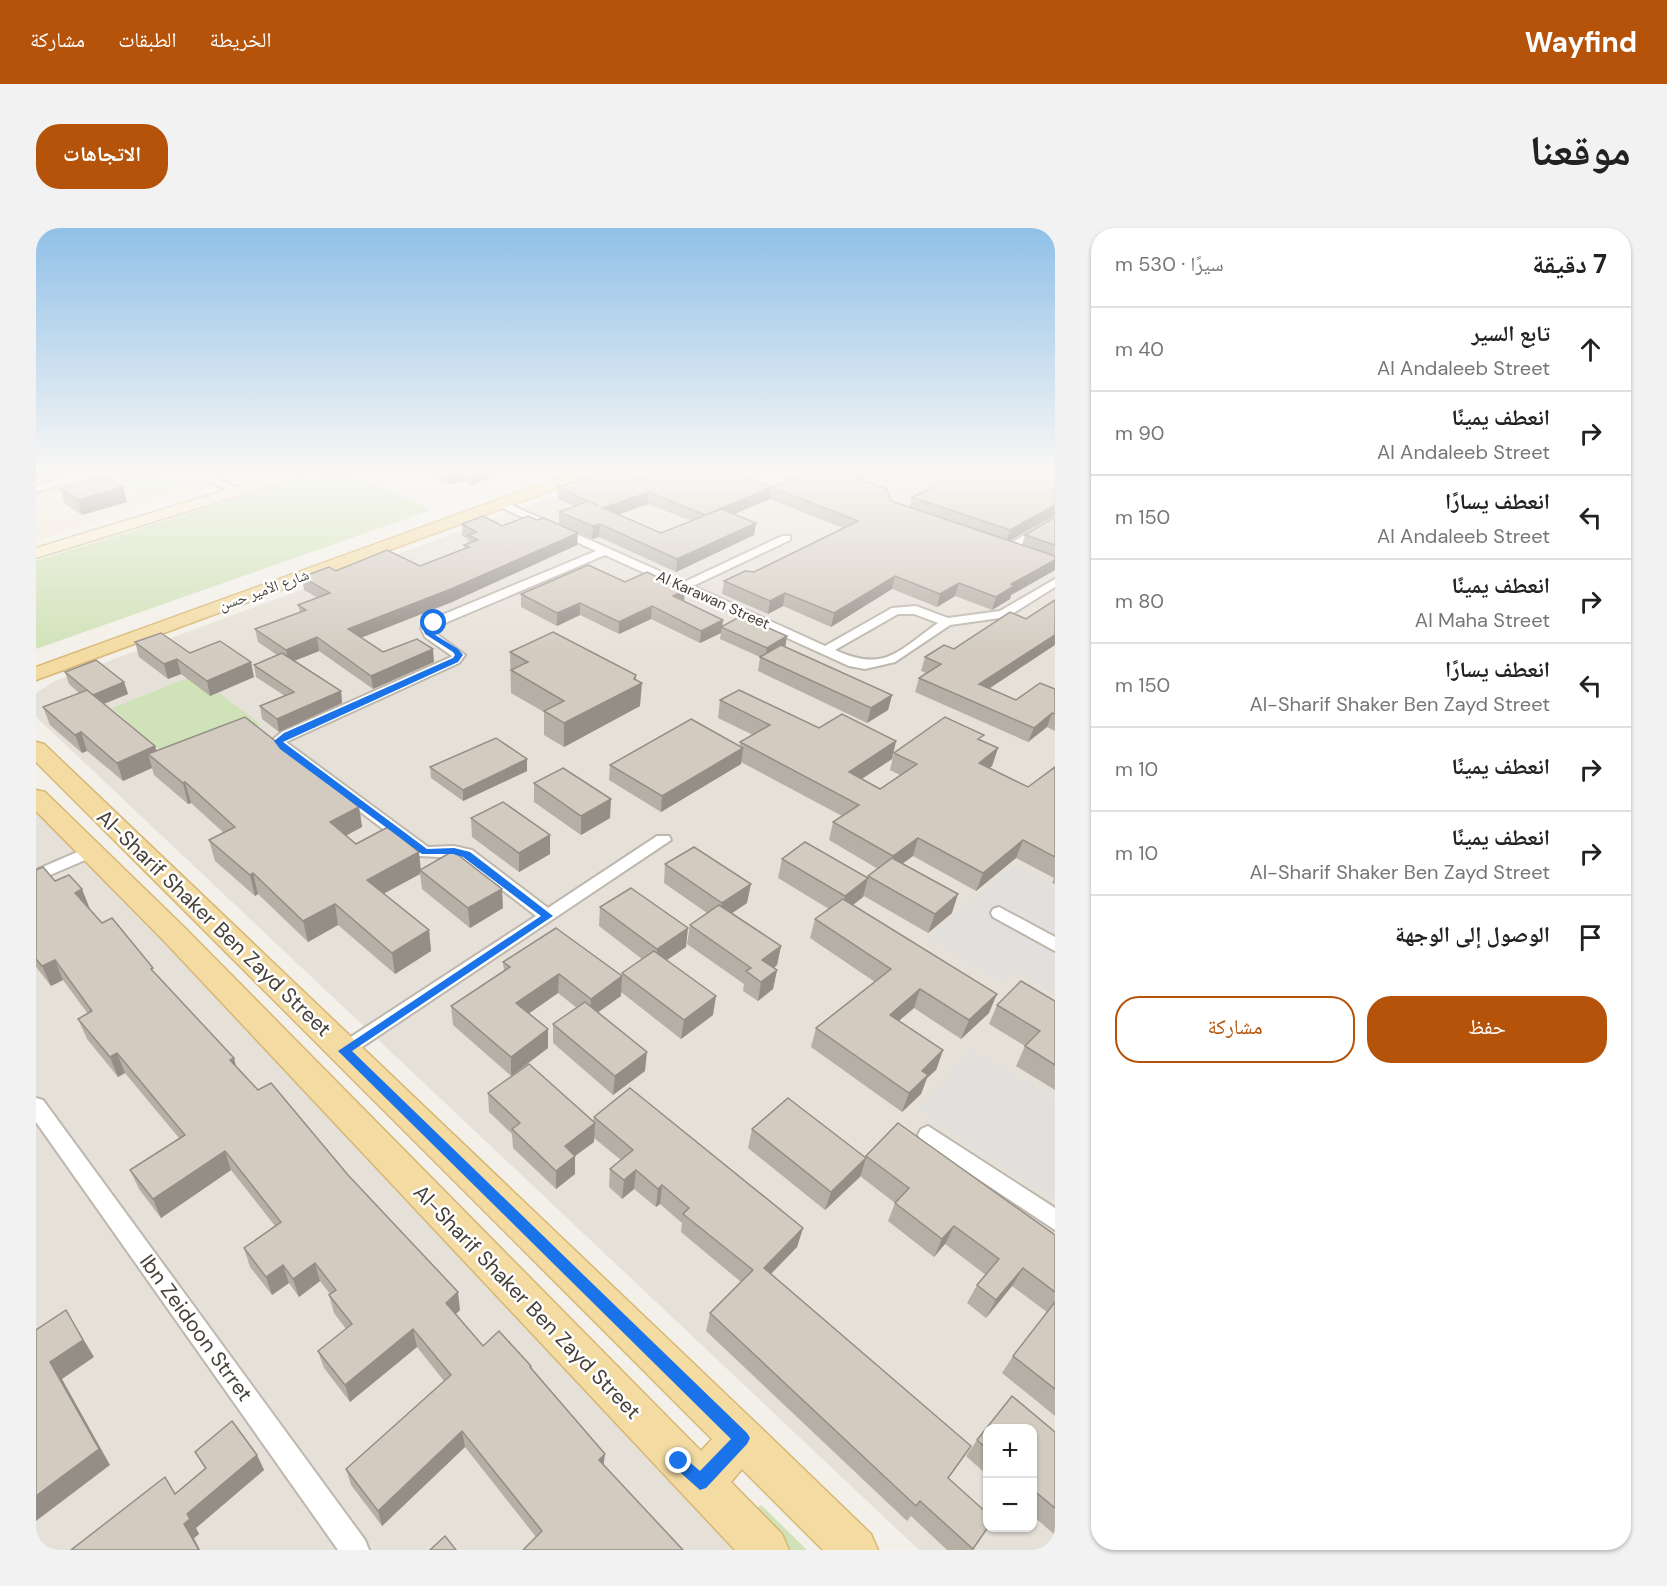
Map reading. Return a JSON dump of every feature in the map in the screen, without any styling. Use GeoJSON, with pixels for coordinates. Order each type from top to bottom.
{"type":"FeatureCollection","features":[{"type":"Feature","properties":{"kind":"main road"},"geometry":{"type":"LineString","coordinates":[[37,546],[87,532]]}},
{"type":"Feature","properties":{"kind":"main road","name":"شارع الأمير حسن"},"geometry":{"type":"LineString","coordinates":[[36,674],[407,532]]}},
{"type":"Feature","properties":{"kind":"main road","name":"شارع الأمير حسن"},"geometry":{"type":"LineString","coordinates":[[36,660],[412,532]]}},
{"type":"Feature","properties":{"kind":"main road","name":"Al-Sharif Shaker Ben Zayd Street"},"geometry":{"type":"LineString","coordinates":[[36,749],[855,1550]]}},
{"type":"Feature","properties":{"kind":"main road","name":"Al-Sharif Shaker Ben Zayd Street"},"geometry":{"type":"LineString","coordinates":[[36,797],[175,935],[766,1550]]}},
{"type":"Feature","properties":{"kind":"main road"},"geometry":{"type":"LineString","coordinates":[[175,935],[208,917]]}},
{"type":"Feature","properties":{"kind":"main road"},"geometry":{"type":"LineString","coordinates":[[700,1483],[742,1438]]}},
{"type":"Feature","properties":{"kind":"street","name":"Al Karawan Street"},"geometry":{"type":"LineString","coordinates":[[563,532],[862,666],[875,666],[947,622]]}},
{"type":"Feature","properties":{"kind":"street"},"geometry":{"type":"LineString","coordinates":[[1026,554],[1003,546],[1032,532]]}},
{"type":"Feature","properties":{"kind":"street"},"geometry":{"type":"LineString","coordinates":[[683,586],[786,538]]}},
{"type":"Feature","properties":{"kind":"street"},"geometry":{"type":"LineString","coordinates":[[548,916],[466,854],[454,851],[425,852],[283,747],[279,741],[287,735],[455,660],[459,655],[455,650],[429,634],[427,628],[434,623],[605,551]]}},
{"type":"Feature","properties":{"kind":"street"},"geometry":{"type":"LineString","coordinates":[[826,650],[896,610],[916,610],[947,622],[1003,614],[1055,582]]}},
{"type":"Feature","properties":{"kind":"street"},"geometry":{"type":"LineString","coordinates":[[344,1051],[663,840]]}},
{"type":"Feature","properties":{"kind":"street"},"geometry":{"type":"LineString","coordinates":[[36,876],[91,851]]}},
{"type":"Feature","properties":{"kind":"street"},"geometry":{"type":"LineString","coordinates":[[999,913],[1055,945]]}},
{"type":"Feature","properties":{"kind":"street","name":"Ibn Zeidoon Strret"},"geometry":{"type":"LineString","coordinates":[[36,1106],[356,1550]]}},
{"type":"Feature","properties":{"kind":"street"},"geometry":{"type":"LineString","coordinates":[[928,1135],[1055,1220]]}},
{"type":"Feature","properties":{"kind":"shaded area"},"geometry":{"type":"Polygon","coordinates":[[[36,532],[63,532],[36,540],[36,532]]]}},
{"type":"Feature","properties":{"kind":"shaded area"},"geometry":{"type":"Polygon","coordinates":[[[458,532],[1055,532],[1055,1550],[919,1550],[36,717],[36,693],[55,681],[458,532]]]}},
{"type":"Feature","properties":{"kind":"shaded area"},"geometry":{"type":"Polygon","coordinates":[[[36,808],[79,849],[745,1550],[36,1550],[36,808]]]}},
{"type":"Feature","properties":{"kind":"shaded area"},"geometry":{"type":"Polygon","coordinates":[[[1013,864],[1055,885],[1055,994],[1014,971],[1002,982],[928,939],[1013,864]]]}},
{"type":"Feature","properties":{"kind":"shaded area"},"geometry":{"type":"Polygon","coordinates":[[[973,1049],[1055,1099],[1055,1201],[917,1109],[973,1049]]]}},
{"type":"Feature","properties":{"kind":"green space"},"geometry":{"type":"Polygon","coordinates":[[[130,532],[369,532],[36,649],[36,561],[130,532]]]}},
{"type":"Feature","properties":{"kind":"green space"},"geometry":{"type":"Polygon","coordinates":[[[196,675],[261,725],[174,763],[112,708],[196,675]]]}},
{"type":"Feature","properties":{"kind":"green space"},"geometry":{"type":"Polygon","coordinates":[[[761,1505],[807,1550],[790,1550],[755,1515],[755,1510],[761,1505]]]}},
{"type":"Feature","properties":{"kind":"building"},"geometry":{"type":"Polygon","coordinates":[[[477,532],[578,533],[451,589],[348,629],[383,652],[417,639],[433,649],[371,676],[317,637],[286,650],[255,629],[306,610],[298,605],[330,593],[302,577],[329,567],[336,571],[387,550],[420,566],[469,547],[464,545],[478,540],[468,535],[477,532]]]}},
{"type":"Feature","properties":{"kind":"building"},"geometry":{"type":"Polygon","coordinates":[[[617,532],[737,532],[677,559],[617,532]]]}},
{"type":"Feature","properties":{"kind":"building"},"geometry":{"type":"Polygon","coordinates":[[[836,532],[983,532],[1055,556],[1055,560],[1011,584],[1014,586],[996,597],[959,583],[940,594],[895,576],[834,613],[785,593],[770,601],[724,581],[745,571],[754,572],[836,532]]]}},
{"type":"Feature","properties":{"kind":"building"},"geometry":{"type":"Polygon","coordinates":[[[1031,532],[1055,532],[1055,545],[1025,535],[1031,532]]]}},
{"type":"Feature","properties":{"kind":"building"},"geometry":{"type":"Polygon","coordinates":[[[588,565],[625,582],[647,572],[685,590],[673,596],[723,620],[701,631],[652,606],[619,622],[580,603],[557,613],[521,594],[588,565]]]}},
{"type":"Feature","properties":{"kind":"building"},"geometry":{"type":"Polygon","coordinates":[[[1055,600],[1055,635],[979,684],[1016,700],[1040,683],[1055,689],[1055,714],[1052,713],[1034,728],[919,678],[941,664],[925,657],[944,645],[954,649],[1010,612],[1026,619],[1055,600]]]}},
{"type":"Feature","properties":{"kind":"building"},"geometry":{"type":"Polygon","coordinates":[[[741,616],[787,636],[767,648],[721,627],[741,616]]]}},
{"type":"Feature","properties":{"kind":"building"},"geometry":{"type":"Polygon","coordinates":[[[553,632],[636,675],[634,679],[642,683],[564,723],[544,711],[564,701],[511,670],[528,662],[510,652],[553,632]]]}},
{"type":"Feature","properties":{"kind":"building"},"geometry":{"type":"Polygon","coordinates":[[[161,633],[190,653],[220,641],[251,662],[207,681],[177,659],[164,664],[135,642],[161,633]]]}},
{"type":"Feature","properties":{"kind":"building"},"geometry":{"type":"Polygon","coordinates":[[[781,645],[892,695],[871,708],[760,657],[781,645]]]}},
{"type":"Feature","properties":{"kind":"building"},"geometry":{"type":"Polygon","coordinates":[[[282,653],[341,691],[277,719],[260,706],[294,692],[254,665],[282,653]]]}},
{"type":"Feature","properties":{"kind":"building"},"geometry":{"type":"Polygon","coordinates":[[[96,660],[124,682],[93,695],[65,672],[96,660]]]}},
{"type":"Feature","properties":{"kind":"building"},"geometry":{"type":"Polygon","coordinates":[[[87,690],[155,746],[117,763],[81,732],[75,735],[43,707],[87,690]]]}},
{"type":"Feature","properties":{"kind":"building"},"geometry":{"type":"Polygon","coordinates":[[[739,690],[819,728],[842,714],[896,741],[849,772],[880,789],[917,764],[894,753],[945,717],[984,735],[978,739],[998,748],[979,763],[1028,787],[1055,767],[1055,857],[1023,840],[983,873],[918,838],[893,856],[833,822],[859,805],[740,742],[770,725],[720,700],[739,690]]]}},
{"type":"Feature","properties":{"kind":"building"},"geometry":{"type":"Polygon","coordinates":[[[245,717],[359,807],[330,822],[356,844],[388,827],[419,852],[367,880],[429,930],[392,953],[335,904],[303,921],[253,873],[250,875],[209,840],[235,827],[185,782],[183,783],[148,754],[245,717]]]}},
{"type":"Feature","properties":{"kind":"building"},"geometry":{"type":"Polygon","coordinates":[[[691,719],[743,748],[662,796],[610,765],[691,719]]]}},
{"type":"Feature","properties":{"kind":"building"},"geometry":{"type":"Polygon","coordinates":[[[496,738],[527,759],[463,790],[430,767],[496,738]]]}},
{"type":"Feature","properties":{"kind":"building"},"geometry":{"type":"Polygon","coordinates":[[[563,768],[611,799],[581,816],[534,783],[563,768]]]}},
{"type":"Feature","properties":{"kind":"building"},"geometry":{"type":"Polygon","coordinates":[[[503,802],[550,835],[519,853],[471,818],[503,802]]]}},
{"type":"Feature","properties":{"kind":"building"},"geometry":{"type":"Polygon","coordinates":[[[805,842],[868,878],[845,896],[782,859],[805,842]]]}},
{"type":"Feature","properties":{"kind":"building"},"geometry":{"type":"Polygon","coordinates":[[[694,847],[751,884],[722,903],[665,864],[694,847]]]}},
{"type":"Feature","properties":{"kind":"building"},"geometry":{"type":"Polygon","coordinates":[[[453,851],[502,889],[468,908],[420,870],[453,851]]]}},
{"type":"Feature","properties":{"kind":"building"},"geometry":{"type":"Polygon","coordinates":[[[892,858],[958,894],[935,914],[868,876],[892,858]]]}},
{"type":"Feature","properties":{"kind":"building"},"geometry":{"type":"Polygon","coordinates":[[[43,867],[55,881],[69,875],[82,889],[75,893],[102,923],[112,918],[153,968],[151,969],[234,1058],[230,1060],[258,1090],[271,1083],[348,1175],[458,1292],[446,1303],[483,1346],[499,1331],[605,1454],[599,1460],[683,1550],[523,1550],[542,1531],[462,1431],[378,1511],[346,1469],[451,1375],[413,1329],[345,1385],[318,1351],[352,1324],[329,1295],[336,1290],[315,1263],[293,1279],[283,1265],[266,1277],[244,1248],[281,1222],[225,1151],[153,1199],[130,1170],[185,1135],[117,1053],[110,1057],[78,1019],[92,1011],[55,960],[42,966],[36,959],[36,870],[43,867]]]}},
{"type":"Feature","properties":{"kind":"building"},"geometry":{"type":"Polygon","coordinates":[[[631,888],[688,928],[657,949],[600,907],[631,888]]]}},
{"type":"Feature","properties":{"kind":"building"},"geometry":{"type":"Polygon","coordinates":[[[843,899],[997,994],[969,1020],[920,989],[890,1015],[943,1050],[922,1071],[928,1075],[909,1093],[816,1028],[891,969],[815,919],[843,899]]]}},
{"type":"Feature","properties":{"kind":"building"},"geometry":{"type":"Polygon","coordinates":[[[719,905],[781,946],[762,960],[777,970],[761,982],[746,971],[751,968],[690,925],[719,905]]]}},
{"type":"Feature","properties":{"kind":"building"},"geometry":{"type":"Polygon","coordinates":[[[556,928],[622,976],[591,999],[559,974],[516,1003],[548,1029],[511,1057],[451,1006],[510,967],[503,962],[556,928]]]}},
{"type":"Feature","properties":{"kind":"building"},"geometry":{"type":"Polygon","coordinates":[[[654,951],[716,996],[684,1020],[622,973],[654,951]]]}},
{"type":"Feature","properties":{"kind":"building"},"geometry":{"type":"Polygon","coordinates":[[[1021,981],[1055,1001],[1055,1065],[1025,1046],[1040,1031],[997,1005],[1021,981]]]}},
{"type":"Feature","properties":{"kind":"building"},"geometry":{"type":"Polygon","coordinates":[[[585,1002],[647,1052],[615,1076],[553,1024],[585,1002]]]}},
{"type":"Feature","properties":{"kind":"building"},"geometry":{"type":"Polygon","coordinates":[[[529,1064],[595,1123],[565,1146],[575,1156],[556,1171],[512,1129],[520,1123],[488,1093],[529,1064]]]}},
{"type":"Feature","properties":{"kind":"building"},"geometry":{"type":"Polygon","coordinates":[[[630,1088],[803,1228],[764,1268],[971,1446],[948,1478],[983,1509],[985,1532],[973,1549],[920,1501],[916,1506],[710,1313],[753,1270],[683,1214],[689,1208],[662,1185],[658,1189],[636,1170],[624,1180],[610,1169],[633,1150],[594,1117],[630,1088]]]}},
{"type":"Feature","properties":{"kind":"building"},"geometry":{"type":"Polygon","coordinates":[[[788,1098],[866,1158],[831,1192],[752,1129],[788,1098]]]}},
{"type":"Feature","properties":{"kind":"building"},"geometry":{"type":"Polygon","coordinates":[[[898,1123],[1055,1235],[1055,1292],[1023,1268],[996,1300],[977,1285],[999,1259],[954,1226],[942,1239],[895,1203],[909,1188],[866,1156],[898,1123]]]}},
{"type":"Feature","properties":{"kind":"building"},"geometry":{"type":"Polygon","coordinates":[[[1055,1302],[1055,1389],[1013,1356],[1055,1302]]]}},
{"type":"Feature","properties":{"kind":"building"},"geometry":{"type":"Polygon","coordinates":[[[66,1310],[83,1340],[50,1362],[99,1449],[36,1496],[36,1330],[66,1310]]]}},
{"type":"Feature","properties":{"kind":"building"},"geometry":{"type":"Polygon","coordinates":[[[1012,1396],[1055,1432],[1055,1508],[1037,1493],[1037,1424],[990,1424],[1012,1396]]]}},
{"type":"Feature","properties":{"kind":"building"},"geometry":{"type":"Polygon","coordinates":[[[232,1421],[257,1455],[187,1514],[190,1519],[184,1524],[199,1550],[71,1550],[165,1477],[175,1494],[206,1468],[195,1452],[232,1421]]]}},
{"type":"Feature","properties":{"kind":"building"},"geometry":{"type":"Polygon","coordinates":[[[983,1432],[983,1445],[977,1440],[983,1432]]]}},
{"type":"Feature","properties":{"kind":"building"},"geometry":{"type":"Polygon","coordinates":[[[445,1536],[456,1550],[430,1550],[445,1536]]]}},
{"type":"Feature","properties":{"kind":"route"},"geometry":{"type":"LineString","coordinates":[[434,623],[427,628],[429,634],[455,650],[459,655],[455,660],[287,735],[279,741],[283,747],[425,852],[454,851],[466,854],[548,916],[344,1051],[742,1438],[700,1483],[679,1461]]}}]}
